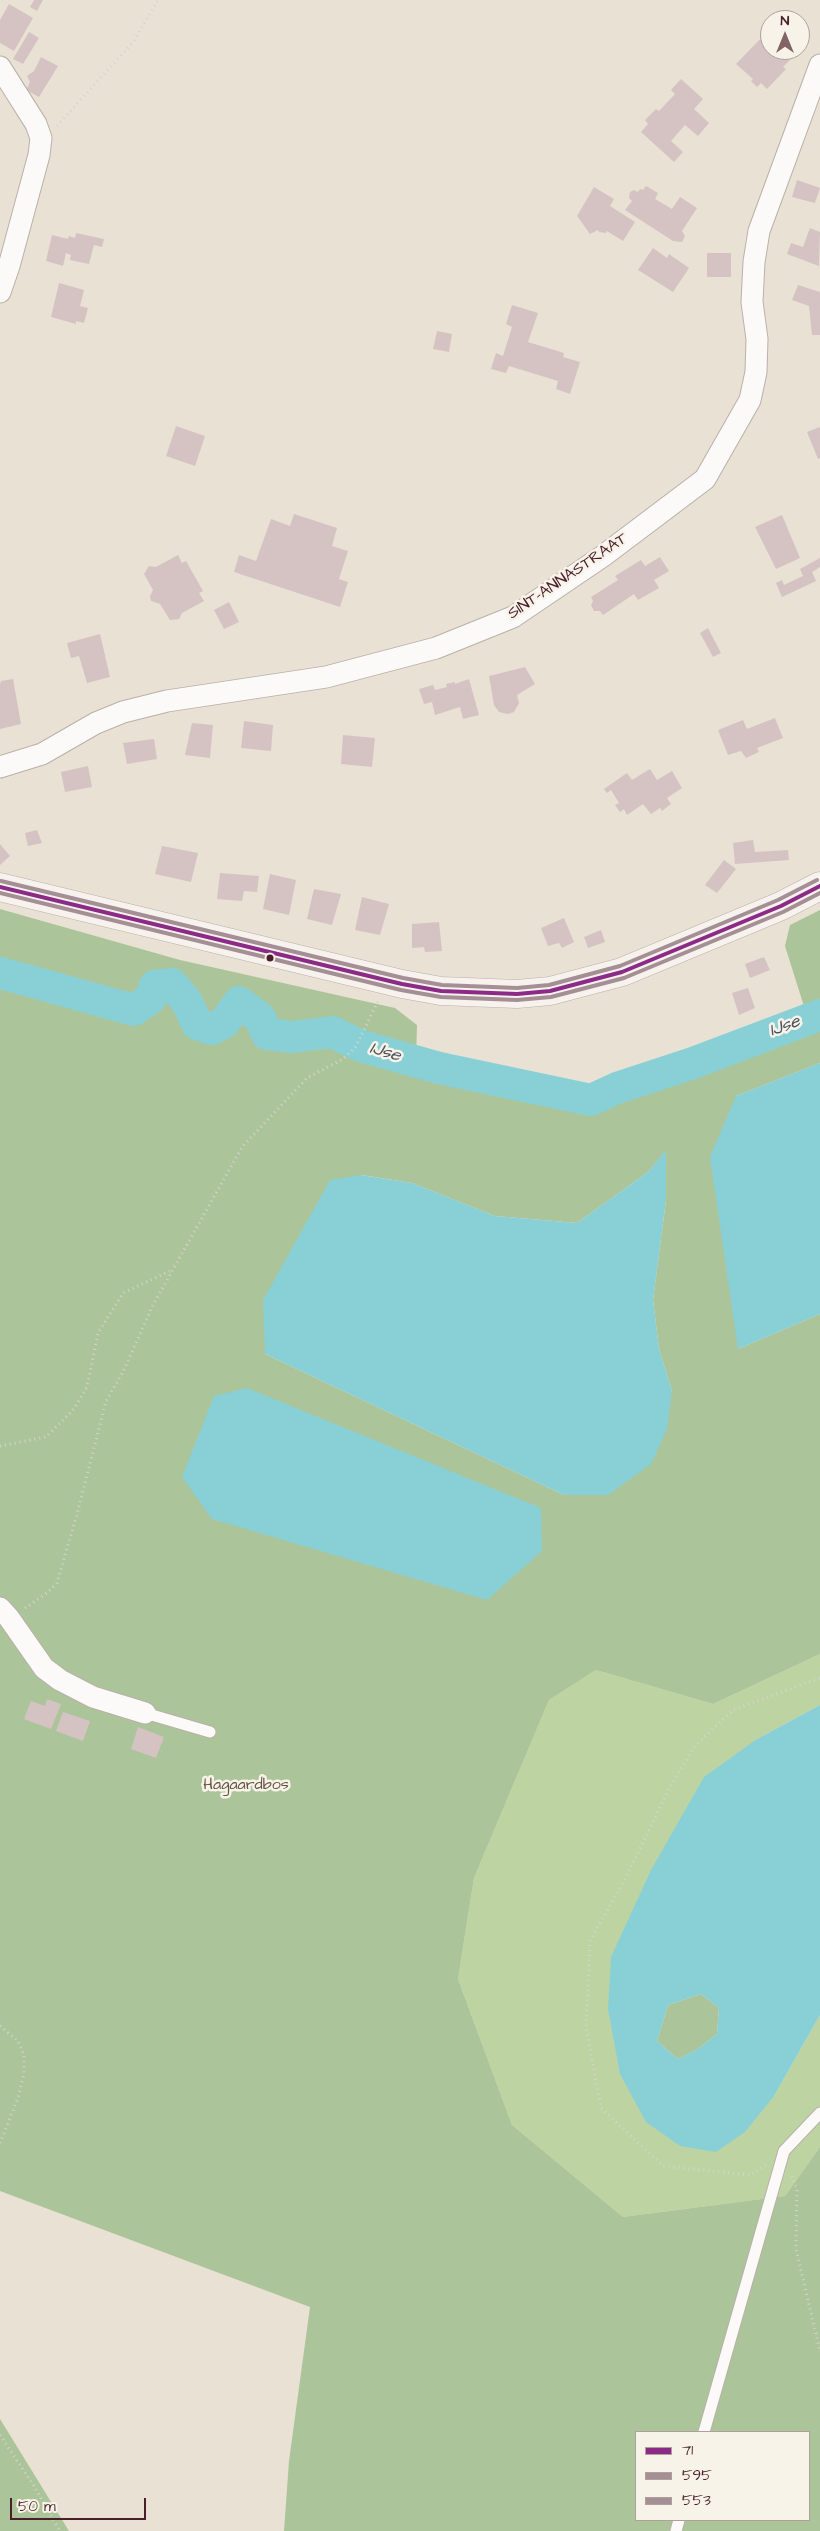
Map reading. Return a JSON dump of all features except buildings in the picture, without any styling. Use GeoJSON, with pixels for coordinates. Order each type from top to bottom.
{"type":"FeatureCollection","features":[{"type":"Feature","properties":{"kind":"main road"},"geometry":{"type":"LineString","coordinates":[[0,887],[402,984],[441,991],[517,994],[550,991],[622,972],[781,906],[820,886]]}},
{"type":"Feature","properties":{"kind":"street","name":"SINT-ANNASTRAAT"},"geometry":{"type":"LineString","coordinates":[[0,767],[42,754],[96,723],[123,712],[167,701],[326,677],[436,648],[513,617],[603,556],[704,479],[750,400],[756,372],[757,339],[752,302],[754,262],[759,231],[820,65]]}},
{"type":"Feature","properties":{"kind":"street"},"geometry":{"type":"LineString","coordinates":[[0,67],[36,124],[41,138],[29,192],[0,292]]}},
{"type":"Feature","properties":{"kind":"street"},"geometry":{"type":"LineString","coordinates":[[5,1613],[33,1655],[44,1668],[60,1680],[93,1697],[146,1713]]}},
{"type":"Feature","properties":{"kind":"lane"},"geometry":{"type":"LineString","coordinates":[[146,1713],[210,1732]]}},
{"type":"Feature","properties":{"kind":"lane"},"geometry":{"type":"LineString","coordinates":[[704,2431],[784,2151],[820,2113]]}},
{"type":"Feature","properties":{"kind":"path"},"geometry":{"type":"LineString","coordinates":[[41,138],[65,119],[134,42],[158,0]]}},
{"type":"Feature","properties":{"kind":"path"},"geometry":{"type":"LineString","coordinates":[[5,1613],[47,1593],[57,1583],[106,1400],[123,1372],[153,1305],[242,1146],[307,1078],[343,1059],[355,1048],[380,996]]}},
{"type":"Feature","properties":{"kind":"path"},"geometry":{"type":"LineString","coordinates":[[0,1446],[46,1437],[74,1409],[87,1387],[98,1332],[123,1293],[172,1270]]}},
{"type":"Feature","properties":{"kind":"path"},"geometry":{"type":"LineString","coordinates":[[820,1678],[733,1710],[694,1746],[671,1785],[624,1881],[590,1941],[586,2027],[601,2108],[663,2166],[751,2175],[784,2151],[797,2190],[796,2250],[820,2352]]}},
{"type":"Feature","properties":{"kind":"path"},"geometry":{"type":"LineString","coordinates":[[0,2026],[18,2041],[24,2055],[24,2073],[18,2098],[0,2142]]}},
{"type":"Feature","properties":{"kind":"path"},"geometry":{"type":"LineString","coordinates":[[0,2435],[34,2486],[60,2531]]}},
{"type":"Feature","properties":{"kind":"green space","name":"Hagaardbos"},"geometry":{"type":"Polygon","coordinates":[[[0,909],[180,960],[395,1008],[417,1025],[416,1061],[591,1100],[617,1088],[693,1063],[808,1019],[785,946],[790,925],[820,910],[820,1063],[736,1096],[738,1349],[820,1314],[820,1654],[713,1704],[596,1670],[549,1700],[474,1878],[458,1979],[512,2125],[623,2217],[785,2196],[820,2147],[820,2531],[284,2531],[289,2461],[310,2307],[0,2191],[0,909]],[[666,1151],[648,1172],[577,1223],[495,1216],[412,1183],[362,1175],[265,1354],[564,1495],[608,1495],[672,1391],[659,1349],[653,1300],[666,1200],[666,1151]]]}},
{"type":"Feature","properties":{"kind":"green space"},"geometry":{"type":"Polygon","coordinates":[[[820,1654],[820,1705],[757,1739],[620,2074],[774,2096],[820,2015],[820,2147],[785,2196],[623,2217],[512,2125],[458,1979],[474,1878],[549,1700],[596,1670],[713,1704],[820,1654]]]}},
{"type":"Feature","properties":{"kind":"green space"},"geometry":{"type":"Polygon","coordinates":[[[701,1994],[719,2008],[717,2034],[698,2049],[678,2059],[657,2041],[668,2005],[701,1994]]]}},
{"type":"Feature","properties":{"kind":"green space"},"geometry":{"type":"Polygon","coordinates":[[[0,2419],[69,2531],[0,2531],[0,2419]]]}},
{"type":"Feature","properties":{"kind":"water"},"geometry":{"type":"Polygon","coordinates":[[[820,1063],[820,1314],[738,1349],[710,1157],[736,1096],[820,1063]]]}},
{"type":"Feature","properties":{"kind":"water"},"geometry":{"type":"Polygon","coordinates":[[[666,1150],[666,1200],[653,1300],[659,1349],[672,1391],[667,1429],[651,1464],[608,1495],[564,1495],[265,1354],[263,1300],[330,1180],[361,1175],[412,1183],[495,1216],[577,1223],[648,1172],[666,1150]]]}},
{"type":"Feature","properties":{"kind":"water"},"geometry":{"type":"Polygon","coordinates":[[[247,1388],[541,1508],[542,1551],[487,1600],[212,1519],[182,1477],[214,1396],[247,1388]]]}},
{"type":"Feature","properties":{"kind":"water"},"geometry":{"type":"Polygon","coordinates":[[[820,1705],[820,2015],[774,2096],[745,2132],[716,2152],[680,2146],[646,2122],[620,2074],[608,2009],[611,1957],[651,1870],[704,1777],[757,1739],[820,1705]],[[701,1994],[668,2005],[657,2041],[678,2059],[698,2049],[717,2034],[719,2008],[701,1994]]]}},
{"type":"Feature","properties":{"kind":"waterway","name":"IJse"},"geometry":{"type":"LineString","coordinates":[[0,973],[134,1010],[151,998],[155,986],[172,984],[187,1002],[197,1024],[212,1029],[224,1023],[239,1002],[260,1018],[267,1034],[293,1037],[332,1032],[361,1046],[439,1068],[591,1100],[617,1088],[693,1063],[820,1015]]}},
{"type":"Feature","properties":{"kind":"transit line","name":"553"},"geometry":{"type":"LineString","coordinates":[[1,881],[403,978],[442,985],[517,988],[549,985],[620,966],[778,900],[817,880]]}},
{"type":"Feature","properties":{"kind":"transit line","name":"71"},"geometry":{"type":"LineString","coordinates":[[0,887],[402,984],[441,991],[517,994],[550,991],[622,972],[781,906],[820,886]]}},
{"type":"Feature","properties":{"kind":"transit line","name":"595"},"geometry":{"type":"LineString","coordinates":[[0,893],[401,990],[441,997],[517,1000],[551,997],[624,978],[783,912],[820,893]]}}]}
